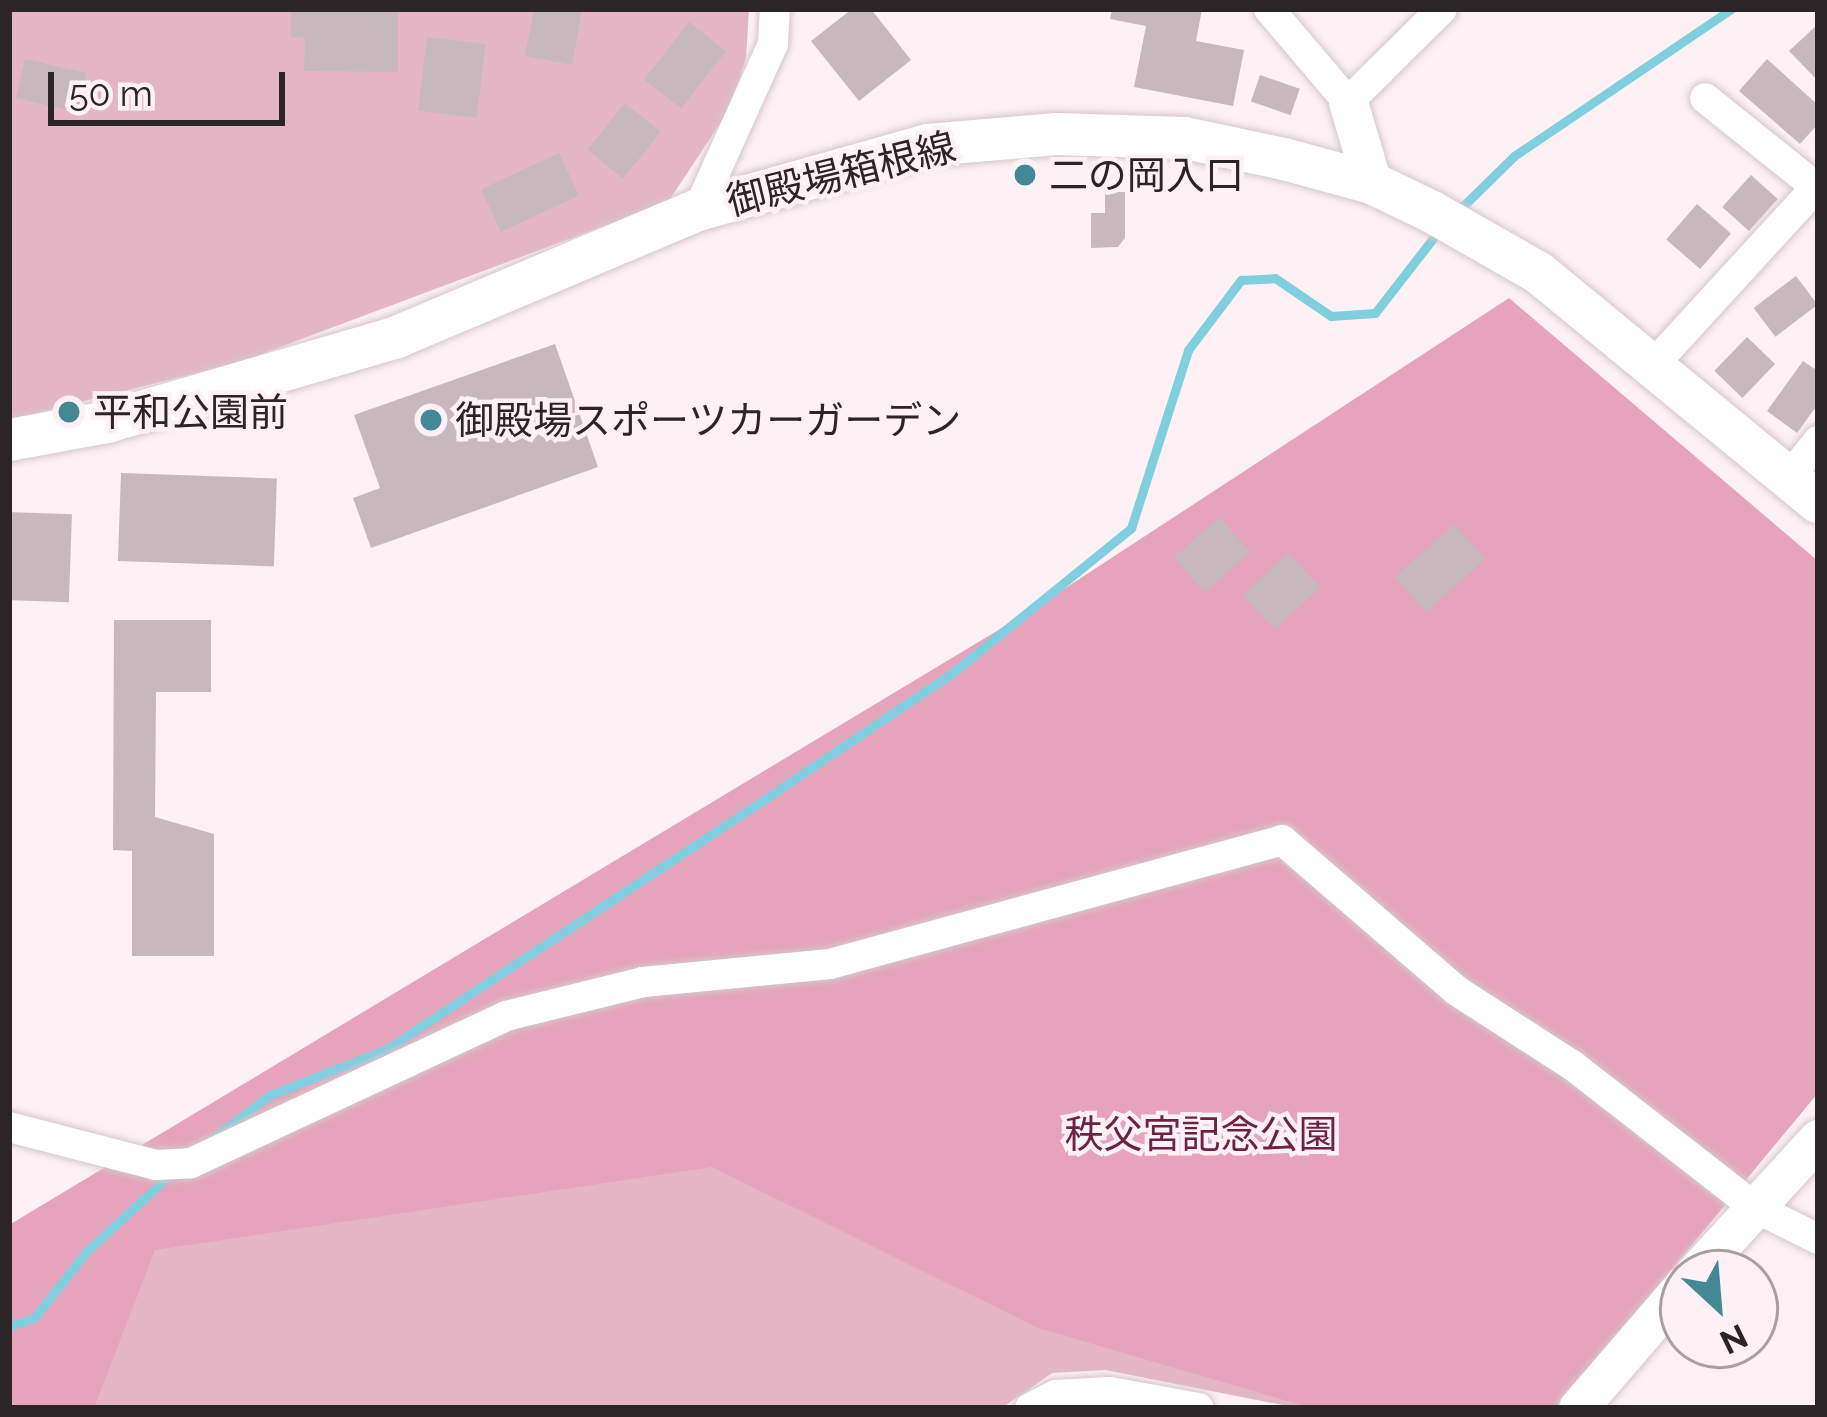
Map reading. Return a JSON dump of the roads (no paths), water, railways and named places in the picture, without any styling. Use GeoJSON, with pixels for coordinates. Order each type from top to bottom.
{"type":"FeatureCollection","features":[{"type":"Feature","properties":{"kind":"main road","name":"御殿場箱根線"},"geometry":{"type":"LineString","coordinates":[[9,440],[107,422],[397,338],[698,210],[928,146],[1057,134],[1185,138],[1372,183],[1539,273],[1804,489]]}},
{"type":"Feature","properties":{"kind":"street"},"geometry":{"type":"LineString","coordinates":[[698,210],[773,44],[776,9]]}},
{"type":"Feature","properties":{"kind":"street"},"geometry":{"type":"LineString","coordinates":[[1269,9],[1348,102],[1372,183]]}},
{"type":"Feature","properties":{"kind":"street"},"geometry":{"type":"LineString","coordinates":[[1348,102],[1442,9]]}},
{"type":"Feature","properties":{"kind":"street"},"geometry":{"type":"LineString","coordinates":[[1655,363],[1816,187],[1705,98]]}},
{"type":"Feature","properties":{"kind":"street"},"geometry":{"type":"LineString","coordinates":[[1804,489],[1818,440]]}},
{"type":"Feature","properties":{"kind":"street"},"geometry":{"type":"LineString","coordinates":[[9,1127],[155,1165],[191,1163],[506,1016],[643,982],[830,964],[1282,841],[1456,991],[1573,1065],[1756,1208],[1818,1239]]}},
{"type":"Feature","properties":{"kind":"street"},"geometry":{"type":"LineString","coordinates":[[1718,1249],[1818,1139]]}},
{"type":"Feature","properties":{"kind":"street"},"geometry":{"type":"LineString","coordinates":[[1578,1408],[1659,1314]]}},
{"type":"Feature","properties":{"kind":"street"},"geometry":{"type":"LineString","coordinates":[[1030,1408],[1056,1394],[1110,1392],[1199,1408]]}},
{"type":"Feature","properties":{"kind":"waterway"},"geometry":{"type":"LineString","coordinates":[[1457,212],[1514,156],[1731,9]]}},
{"type":"Feature","properties":{"kind":"waterway"},"geometry":{"type":"LineString","coordinates":[[209,1141],[270,1095],[387,1049],[753,807],[951,674],[1131,528],[1188,350],[1241,280],[1275,278],[1331,316],[1375,313],[1441,228]]}},
{"type":"Feature","properties":{"kind":"waterway"},"geometry":{"type":"LineString","coordinates":[[9,1326],[34,1318],[87,1251],[173,1172]]}},
{"type":"Feature","properties":{"kind":"place","name":"二の岡入口"},"geometry":{"type":"Point","coordinates":[1025,175]}},
{"type":"Feature","properties":{"kind":"place","name":"平和公園前"},"geometry":{"type":"Point","coordinates":[69,412]}},
{"type":"Feature","properties":{"kind":"place","name":"御殿場スポーツカーガーデン"},"geometry":{"type":"Point","coordinates":[431,420]}},
{"type":"Feature","properties":{"kind":"park label","name":"秩父宮記念公園"},"geometry":{"type":"Point","coordinates":[1201,1134]}}]}
